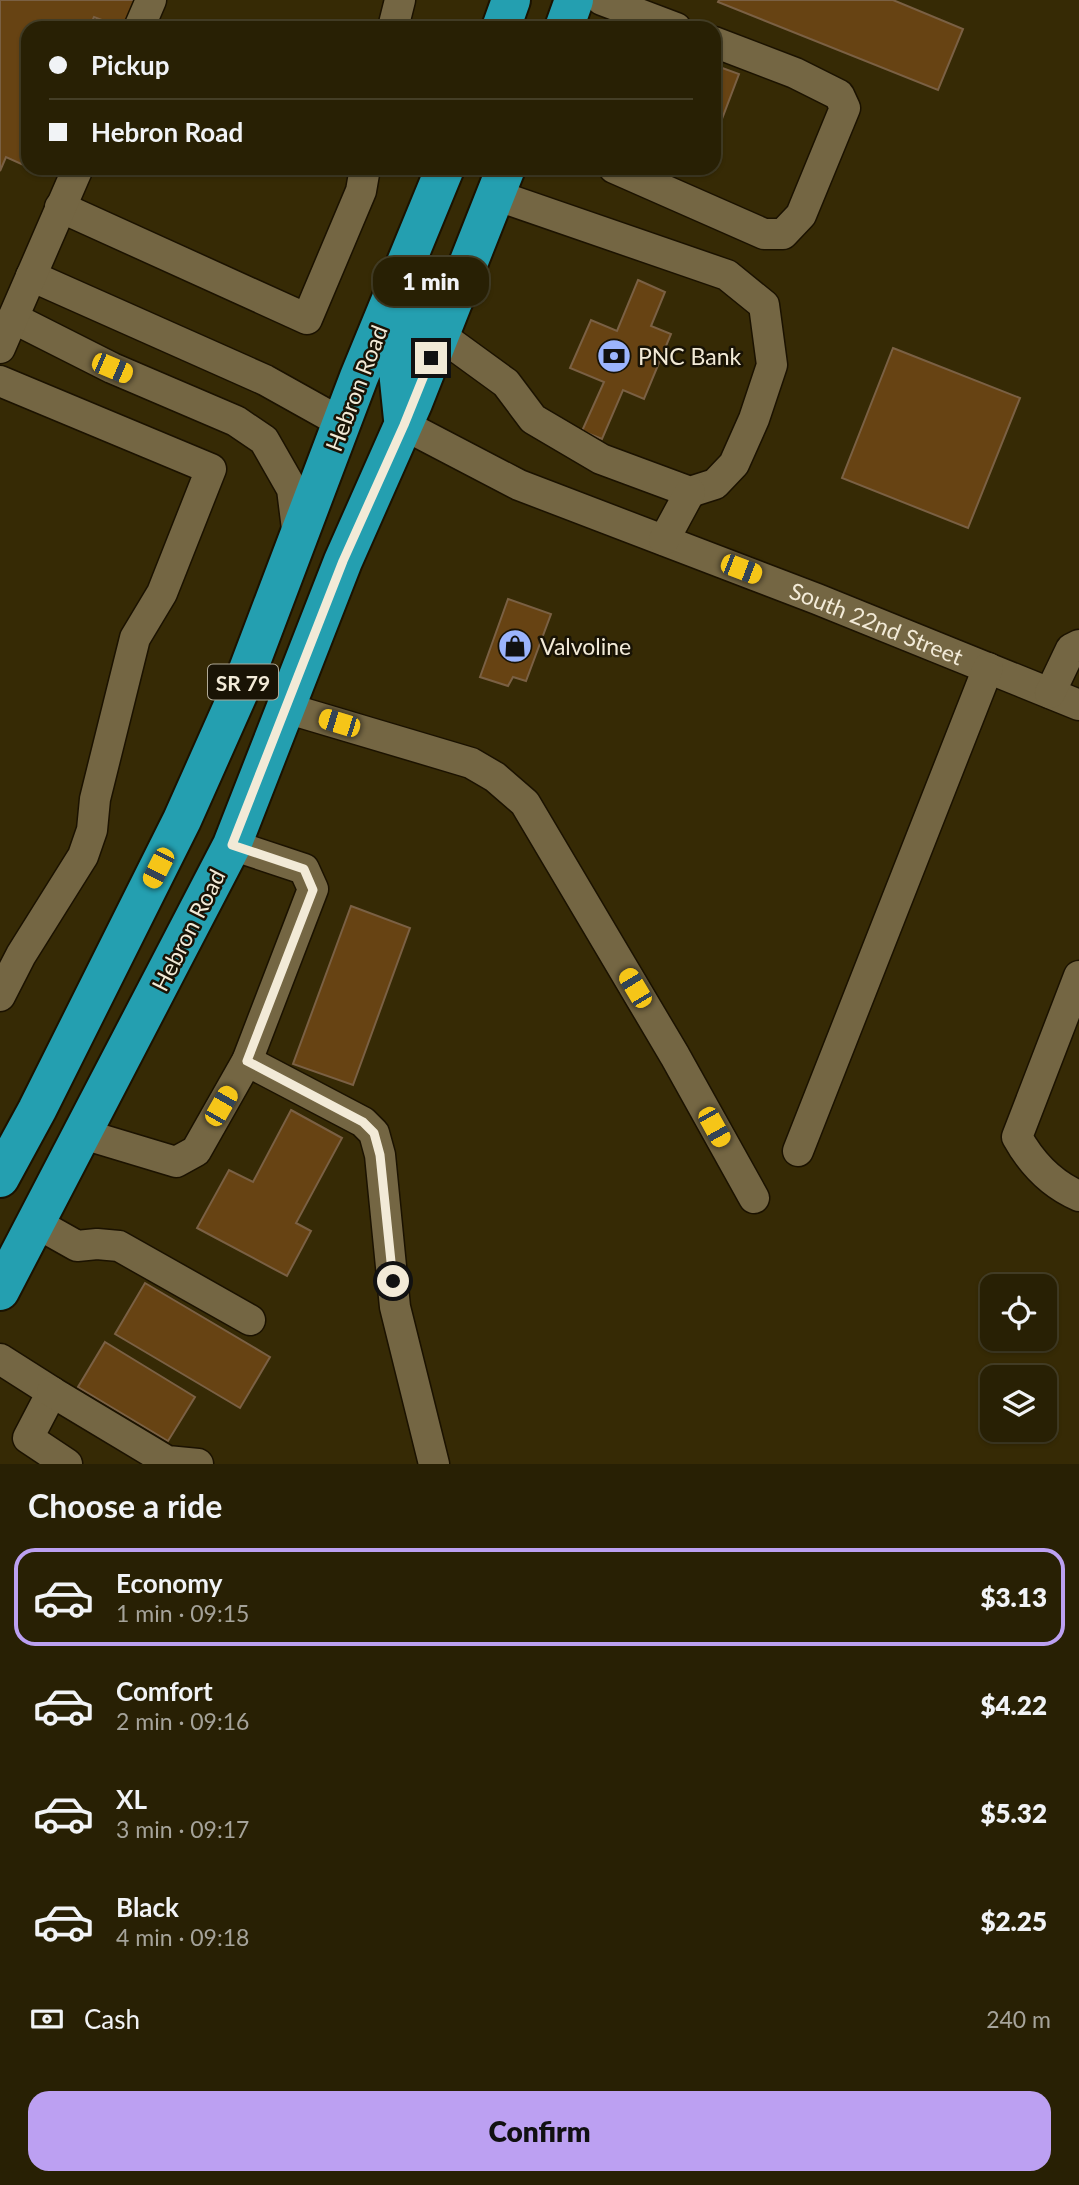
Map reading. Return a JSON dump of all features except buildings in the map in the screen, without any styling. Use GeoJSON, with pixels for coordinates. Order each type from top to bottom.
{"type":"FeatureCollection","features":[{"type":"Feature","properties":{"kind":"highway"},"geometry":{"type":"LineString","coordinates":[[504,21],[511,0]]}},
{"type":"Feature","properties":{"kind":"highway"},"geometry":{"type":"LineString","coordinates":[[566,21],[574,0]]}},
{"type":"Feature","properties":{"kind":"highway","name":"Hebron Road"},"geometry":{"type":"LineString","coordinates":[[0,1178],[37,1110],[182,820],[243,683],[342,423],[442,175]]}},
{"type":"Feature","properties":{"kind":"highway"},"geometry":{"type":"LineString","coordinates":[[404,425],[396,351],[463,175]]}},
{"type":"Feature","properties":{"kind":"highway","name":"Hebron Road"},"geometry":{"type":"LineString","coordinates":[[0,1291],[232,845],[343,561],[404,425],[501,181]]}},
{"type":"Feature","properties":{"kind":"highway"},"geometry":{"type":"LineString","coordinates":[[253,792],[248,749],[330,553],[348,500],[342,423]]}},
{"type":"Feature","properties":{"kind":"street"},"geometry":{"type":"LineString","coordinates":[[142,21],[151,0]]}},
{"type":"Feature","properties":{"kind":"street"},"geometry":{"type":"LineString","coordinates":[[395,21],[400,0]]}},
{"type":"Feature","properties":{"kind":"street"},"geometry":{"type":"LineString","coordinates":[[602,0],[655,21]]}},
{"type":"Feature","properties":{"kind":"street"},"geometry":{"type":"LineString","coordinates":[[630,175],[764,234],[783,234],[801,215],[845,108],[839,96],[795,73],[721,45]]}},
{"type":"Feature","properties":{"kind":"street"},"geometry":{"type":"LineString","coordinates":[[0,348],[75,175]]}},
{"type":"Feature","properties":{"kind":"street"},"geometry":{"type":"LineString","coordinates":[[60,208],[307,319],[360,191],[363,175]]}},
{"type":"Feature","properties":{"kind":"street"},"geometry":{"type":"LineString","coordinates":[[440,335],[506,383],[533,419],[601,459],[690,492],[715,484],[734,464],[754,419],[772,365],[764,305],[727,275],[501,181]]}},
{"type":"Feature","properties":{"kind":"street"},"geometry":{"type":"LineString","coordinates":[[31,276],[265,380],[342,423]]}},
{"type":"Feature","properties":{"kind":"street"},"geometry":{"type":"LineString","coordinates":[[13,318],[112,368],[236,421],[264,440],[292,489],[298,538]]}},
{"type":"Feature","properties":{"kind":"street"},"geometry":{"type":"LineString","coordinates":[[0,381],[211,469],[162,593],[135,638],[96,799],[92,830],[83,856],[21,955],[0,996]]}},
{"type":"Feature","properties":{"kind":"street","name":"South 22nd Street"},"geometry":{"type":"LineString","coordinates":[[404,425],[519,485],[1079,705]]}},
{"type":"Feature","properties":{"kind":"street"},"geometry":{"type":"LineString","coordinates":[[664,540],[690,492]]}},
{"type":"Feature","properties":{"kind":"street"},"geometry":{"type":"LineString","coordinates":[[1050,693],[1071,649],[1079,645]]}},
{"type":"Feature","properties":{"kind":"street"},"geometry":{"type":"LineString","coordinates":[[798,1151],[988,668]]}},
{"type":"Feature","properties":{"kind":"street"},"geometry":{"type":"LineString","coordinates":[[286,708],[471,763],[495,777],[525,803],[675,1056],[754,1198]]}},
{"type":"Feature","properties":{"kind":"street"},"geometry":{"type":"LineString","coordinates":[[83,1134],[176,1161],[196,1151],[247,1061],[313,890],[304,869],[232,845]]}},
{"type":"Feature","properties":{"kind":"street"},"geometry":{"type":"LineString","coordinates":[[1079,976],[1017,1137],[1028,1158],[1059,1187],[1079,1196]]}},
{"type":"Feature","properties":{"kind":"street"},"geometry":{"type":"LineString","coordinates":[[247,1061],[363,1122],[374,1133],[380,1155],[395,1307],[434,1464]]}},
{"type":"Feature","properties":{"kind":"street"},"geometry":{"type":"LineString","coordinates":[[36,1223],[77,1246],[97,1244],[120,1247],[250,1320]]}},
{"type":"Feature","properties":{"kind":"street"},"geometry":{"type":"LineString","coordinates":[[0,1359],[167,1461],[198,1464]]}},
{"type":"Feature","properties":{"kind":"street"},"geometry":{"type":"LineString","coordinates":[[52,1392],[28,1438],[67,1464]]}},
{"type":"Feature","properties":{"kind":"place","name":"PNC Bank"},"geometry":{"type":"Point","coordinates":[614,356]}},
{"type":"Feature","properties":{"kind":"place","name":"Valvoline"},"geometry":{"type":"Point","coordinates":[515,646]}},
{"type":"Feature","properties":{"kind":"route"},"geometry":{"type":"LineString","coordinates":[[393,1281],[380,1155],[374,1133],[363,1122],[247,1061],[313,890],[304,869],[232,845],[343,561],[431,358]]}}]}
